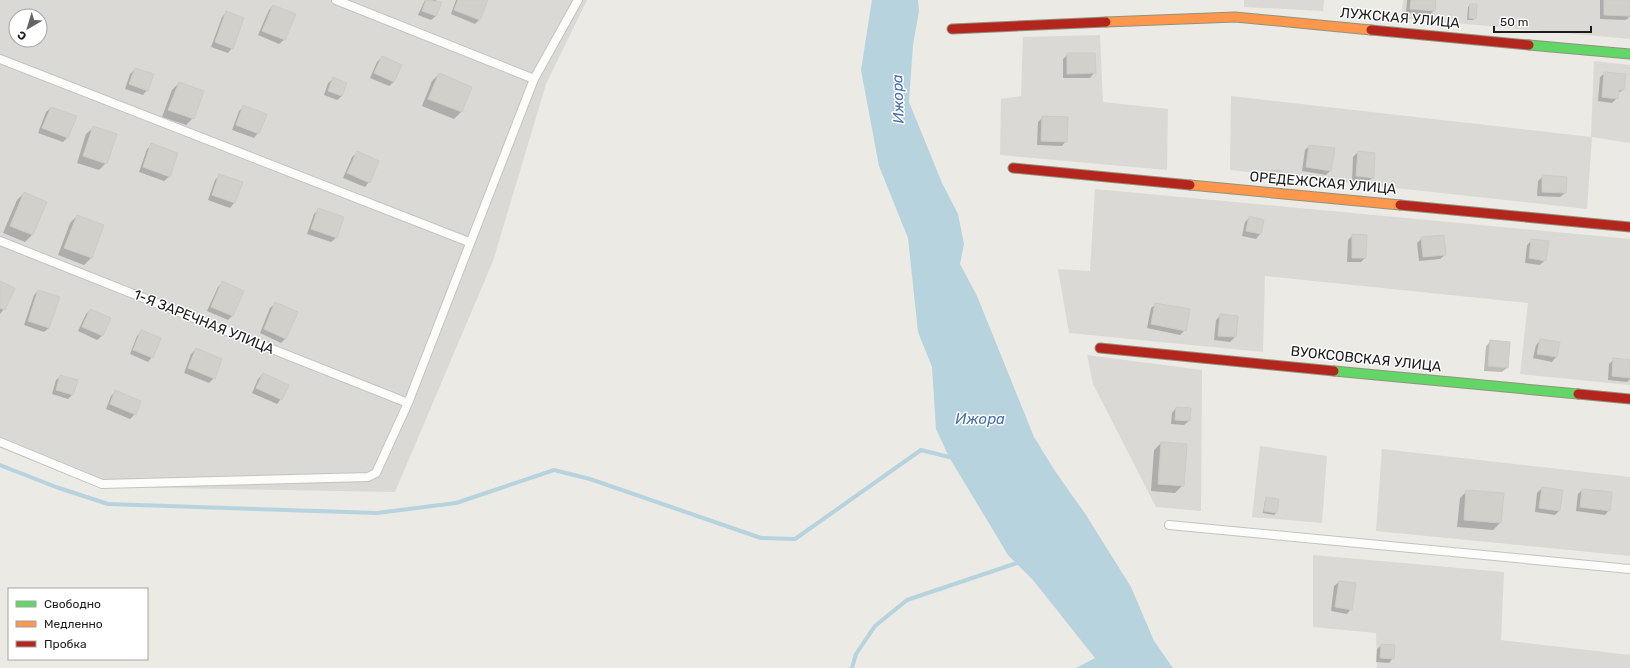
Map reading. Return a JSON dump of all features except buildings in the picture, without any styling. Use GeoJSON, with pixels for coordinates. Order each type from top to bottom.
{"type":"FeatureCollection","features":[{"type":"Feature","properties":{"kind":"street","name":"ЛУЖСКАЯ УЛИЦА"},"geometry":{"type":"LineString","coordinates":[[952,29],[1234,17],[1630,54]]}},
{"type":"Feature","properties":{"kind":"street","name":"ОРЕДЕЖСКАЯ УЛИЦА"},"geometry":{"type":"LineString","coordinates":[[1013,168],[1630,227]]}},
{"type":"Feature","properties":{"kind":"street","name":"ВУОКСОВСКАЯ УЛИЦА"},"geometry":{"type":"LineString","coordinates":[[1100,348],[1630,399]]}},
{"type":"Feature","properties":{"kind":"lane"},"geometry":{"type":"LineString","coordinates":[[336,0],[534,80]]}},
{"type":"Feature","properties":{"kind":"lane"},"geometry":{"type":"LineString","coordinates":[[0,442],[102,484],[368,477],[376,473],[408,403],[469,242],[534,80],[578,0]]}},
{"type":"Feature","properties":{"kind":"lane"},"geometry":{"type":"LineString","coordinates":[[0,59],[469,242]]}},
{"type":"Feature","properties":{"kind":"lane","name":"1-Я ЗАРЕЧНАЯ УЛИЦА"},"geometry":{"type":"LineString","coordinates":[[0,240],[408,403]]}},
{"type":"Feature","properties":{"kind":"lane"},"geometry":{"type":"LineString","coordinates":[[1168,524],[1630,569]]}},
{"type":"Feature","properties":{"kind":"shaded area"},"geometry":{"type":"Polygon","coordinates":[[[0,0],[587,0],[546,84],[493,261],[395,492],[110,487],[0,445],[0,0]]]}},
{"type":"Feature","properties":{"kind":"shaded area"},"geometry":{"type":"Polygon","coordinates":[[[1244,0],[1324,0],[1323,11],[1244,7],[1244,0]]]}},
{"type":"Feature","properties":{"kind":"shaded area"},"geometry":{"type":"Polygon","coordinates":[[[1403,0],[1630,0],[1630,39],[1401,18],[1403,0]]]}},
{"type":"Feature","properties":{"kind":"shaded area"},"geometry":{"type":"Polygon","coordinates":[[[1100,35],[1103,102],[1168,109],[1167,170],[1000,155],[1001,99],[1021,96],[1023,37],[1100,35]]]}},
{"type":"Feature","properties":{"kind":"shaded area"},"geometry":{"type":"Polygon","coordinates":[[[1594,61],[1630,65],[1630,143],[1592,137],[1587,209],[1230,170],[1231,96],[1591,137],[1594,61]]]}},
{"type":"Feature","properties":{"kind":"shaded area"},"geometry":{"type":"Polygon","coordinates":[[[1095,189],[1630,239],[1630,385],[1520,374],[1528,303],[1265,276],[1263,352],[1069,333],[1058,269],[1090,271],[1095,189]]]}},
{"type":"Feature","properties":{"kind":"shaded area"},"geometry":{"type":"Polygon","coordinates":[[[1087,355],[1202,370],[1201,511],[1156,507],[1093,384],[1087,355]]]}},
{"type":"Feature","properties":{"kind":"shaded area"},"geometry":{"type":"Polygon","coordinates":[[[1260,446],[1327,456],[1322,523],[1252,517],[1260,446]]]}},
{"type":"Feature","properties":{"kind":"shaded area"},"geometry":{"type":"Polygon","coordinates":[[[1382,449],[1630,477],[1630,556],[1376,531],[1382,449]]]}},
{"type":"Feature","properties":{"kind":"shaded area"},"geometry":{"type":"Polygon","coordinates":[[[1313,555],[1504,572],[1501,640],[1630,655],[1630,668],[1377,668],[1376,633],[1313,627],[1313,555]]]}},
{"type":"Feature","properties":{"kind":"water","name":"Ижора"},"geometry":{"type":"Polygon","coordinates":[[[872,0],[918,0],[919,11],[913,45],[909,102],[942,183],[958,214],[964,244],[960,264],[977,296],[1034,437],[1055,471],[1086,515],[1131,587],[1154,641],[1173,668],[1076,668],[1095,658],[1033,580],[1008,555],[949,457],[936,429],[932,367],[918,332],[908,238],[879,166],[861,70],[872,0]]]}},
{"type":"Feature","properties":{"kind":"waterway"},"geometry":{"type":"LineString","coordinates":[[0,465],[56,487],[108,504],[377,513],[456,503],[554,470],[590,479],[761,538],[795,539],[921,450],[949,457]]}},
{"type":"Feature","properties":{"kind":"waterway"},"geometry":{"type":"LineString","coordinates":[[852,668],[856,654],[875,626],[907,600],[1017,563]]}},
{"type":"Feature","properties":{"kind":"traffic: fast"},"geometry":{"type":"LineString","coordinates":[[1529,45],[1630,54]]}},
{"type":"Feature","properties":{"kind":"traffic: fast"},"geometry":{"type":"LineString","coordinates":[[1334,371],[1578,394]]}},
{"type":"Feature","properties":{"kind":"traffic: slow"},"geometry":{"type":"LineString","coordinates":[[1106,22],[1235,17],[1371,30]]}},
{"type":"Feature","properties":{"kind":"traffic: slow"},"geometry":{"type":"LineString","coordinates":[[1190,185],[1400,205]]}},
{"type":"Feature","properties":{"kind":"traffic: jam"},"geometry":{"type":"LineString","coordinates":[[952,29],[1106,22]]}},
{"type":"Feature","properties":{"kind":"traffic: jam"},"geometry":{"type":"LineString","coordinates":[[1371,30],[1529,45]]}},
{"type":"Feature","properties":{"kind":"traffic: jam"},"geometry":{"type":"LineString","coordinates":[[1013,168],[1190,185]]}},
{"type":"Feature","properties":{"kind":"traffic: jam"},"geometry":{"type":"LineString","coordinates":[[1400,205],[1630,227]]}},
{"type":"Feature","properties":{"kind":"traffic: jam"},"geometry":{"type":"LineString","coordinates":[[1100,348],[1334,371]]}},
{"type":"Feature","properties":{"kind":"traffic: jam"},"geometry":{"type":"LineString","coordinates":[[1578,394],[1630,399]]}}]}
